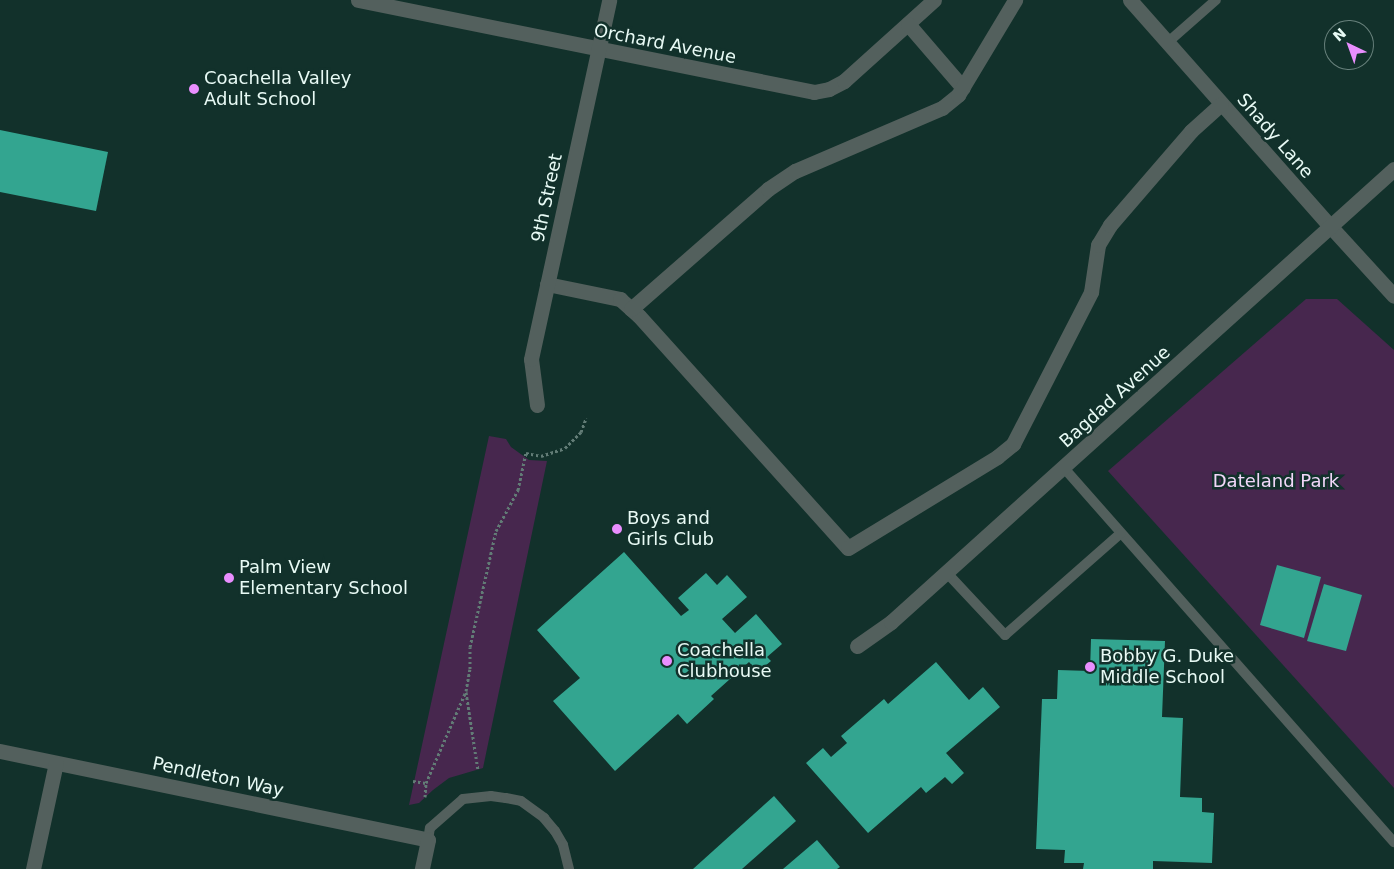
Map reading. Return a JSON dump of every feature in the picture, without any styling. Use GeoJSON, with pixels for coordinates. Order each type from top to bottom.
{"type":"FeatureCollection","features":[{"type":"Feature","properties":{"kind":"street","name":"Orchard Avenue"},"geometry":{"type":"LineString","coordinates":[[358,0],[598,50],[814,92],[844,82],[934,0]]}},
{"type":"Feature","properties":{"kind":"street","name":"9th Street"},"geometry":{"type":"LineString","coordinates":[[537,405],[531,359],[609,0]]}},
{"type":"Feature","properties":{"kind":"street"},"geometry":{"type":"LineString","coordinates":[[631,309],[775,185],[795,171],[942,108],[958,95],[963,88],[1015,0]]}},
{"type":"Feature","properties":{"kind":"street","name":"Shady Lane"},"geometry":{"type":"LineString","coordinates":[[1130,0],[1330,227],[1394,296]]}},
{"type":"Feature","properties":{"kind":"street"},"geometry":{"type":"LineString","coordinates":[[908,24],[963,88]]}},
{"type":"Feature","properties":{"kind":"street"},"geometry":{"type":"LineString","coordinates":[[547,284],[620,299],[848,548],[998,457],[1013,444],[1091,292],[1098,245],[1110,225],[1191,131],[1222,104]]}},
{"type":"Feature","properties":{"kind":"street","name":"Bagdad Avenue"},"geometry":{"type":"LineString","coordinates":[[857,646],[891,622],[947,573],[1394,170]]}},
{"type":"Feature","properties":{"kind":"street","name":"Pendleton Way"},"geometry":{"type":"LineString","coordinates":[[0,751],[428,840]]}},
{"type":"Feature","properties":{"kind":"street"},"geometry":{"type":"LineString","coordinates":[[33,869],[56,763]]}},
{"type":"Feature","properties":{"kind":"street"},"geometry":{"type":"LineString","coordinates":[[422,869],[428,840]]}},
{"type":"Feature","properties":{"kind":"lane"},"geometry":{"type":"LineString","coordinates":[[1167,42],[1216,0]]}},
{"type":"Feature","properties":{"kind":"lane"},"geometry":{"type":"LineString","coordinates":[[1064,468],[1394,842]]}},
{"type":"Feature","properties":{"kind":"lane"},"geometry":{"type":"LineString","coordinates":[[947,573],[1005,635],[1121,533]]}},
{"type":"Feature","properties":{"kind":"lane"},"geometry":{"type":"LineString","coordinates":[[428,840],[430,828],[463,798],[506,798],[521,801],[544,818],[555,831],[562,845],[568,869]]}},
{"type":"Feature","properties":{"kind":"path"},"geometry":{"type":"LineString","coordinates":[[425,797],[426,783],[466,691],[470,669],[470,647],[496,531],[518,490],[526,453],[541,456],[565,448],[580,432],[586,418]]}},
{"type":"Feature","properties":{"kind":"path"},"geometry":{"type":"LineString","coordinates":[[466,691],[478,770]]}},
{"type":"Feature","properties":{"kind":"path"},"geometry":{"type":"LineString","coordinates":[[413,781],[426,783]]}},
{"type":"Feature","properties":{"kind":"green space","name":"Dateland Park"},"geometry":{"type":"Polygon","coordinates":[[[1306,299],[1337,299],[1394,350],[1394,788],[1108,471],[1306,299]]]}},
{"type":"Feature","properties":{"kind":"green space"},"geometry":{"type":"Polygon","coordinates":[[[489,436],[506,439],[511,447],[529,460],[547,461],[483,768],[449,778],[419,803],[409,805],[489,436]]]}},
{"type":"Feature","properties":{"kind":"building"},"geometry":{"type":"Polygon","coordinates":[[[0,130],[108,152],[96,211],[0,192],[0,130]]]}},
{"type":"Feature","properties":{"kind":"building","name":"Coachella Clubhouse"},"geometry":{"type":"Polygon","coordinates":[[[624,552],[681,616],[689,610],[678,598],[706,573],[717,585],[727,575],[747,597],[722,619],[735,633],[756,614],[782,644],[767,657],[771,661],[758,672],[749,662],[711,696],[714,699],[687,724],[678,714],[615,771],[553,701],[580,678],[537,630],[624,552]]]}},
{"type":"Feature","properties":{"kind":"building"},"geometry":{"type":"Polygon","coordinates":[[[1277,565],[1321,577],[1304,638],[1260,625],[1277,565]]]}},
{"type":"Feature","properties":{"kind":"building"},"geometry":{"type":"Polygon","coordinates":[[[1324,584],[1362,595],[1346,651],[1307,641],[1324,584]]]}},
{"type":"Feature","properties":{"kind":"building"},"geometry":{"type":"Polygon","coordinates":[[[1091,639],[1165,641],[1162,717],[1183,718],[1180,797],[1202,798],[1202,812],[1214,813],[1212,863],[1153,861],[1153,869],[1083,869],[1084,863],[1064,863],[1065,850],[1036,849],[1042,699],[1057,699],[1058,670],[1090,671],[1091,639]]]}},
{"type":"Feature","properties":{"kind":"building"},"geometry":{"type":"Polygon","coordinates":[[[936,662],[969,700],[983,687],[1000,707],[946,753],[964,773],[952,784],[945,777],[926,793],[921,787],[868,833],[806,763],[823,748],[831,757],[847,743],[841,736],[884,699],[888,704],[936,662]]]}},
{"type":"Feature","properties":{"kind":"building"},"geometry":{"type":"Polygon","coordinates":[[[774,796],[796,821],[742,869],[693,869],[774,796]]]}},
{"type":"Feature","properties":{"kind":"building"},"geometry":{"type":"Polygon","coordinates":[[[817,840],[840,867],[837,869],[783,869],[817,840]]]}},
{"type":"Feature","properties":{"kind":"place","name":"Coachella Valley Adult School"},"geometry":{"type":"Point","coordinates":[194,89]}},
{"type":"Feature","properties":{"kind":"place","name":"Boys and Girls Club"},"geometry":{"type":"Point","coordinates":[617,529]}},
{"type":"Feature","properties":{"kind":"place","name":"Palm View Elementary School"},"geometry":{"type":"Point","coordinates":[229,578]}},
{"type":"Feature","properties":{"kind":"place","name":"Coachella Clubhouse"},"geometry":{"type":"Point","coordinates":[667,661]}},
{"type":"Feature","properties":{"kind":"place","name":"Bobby G. Duke Middle School"},"geometry":{"type":"Point","coordinates":[1090,667]}}]}
